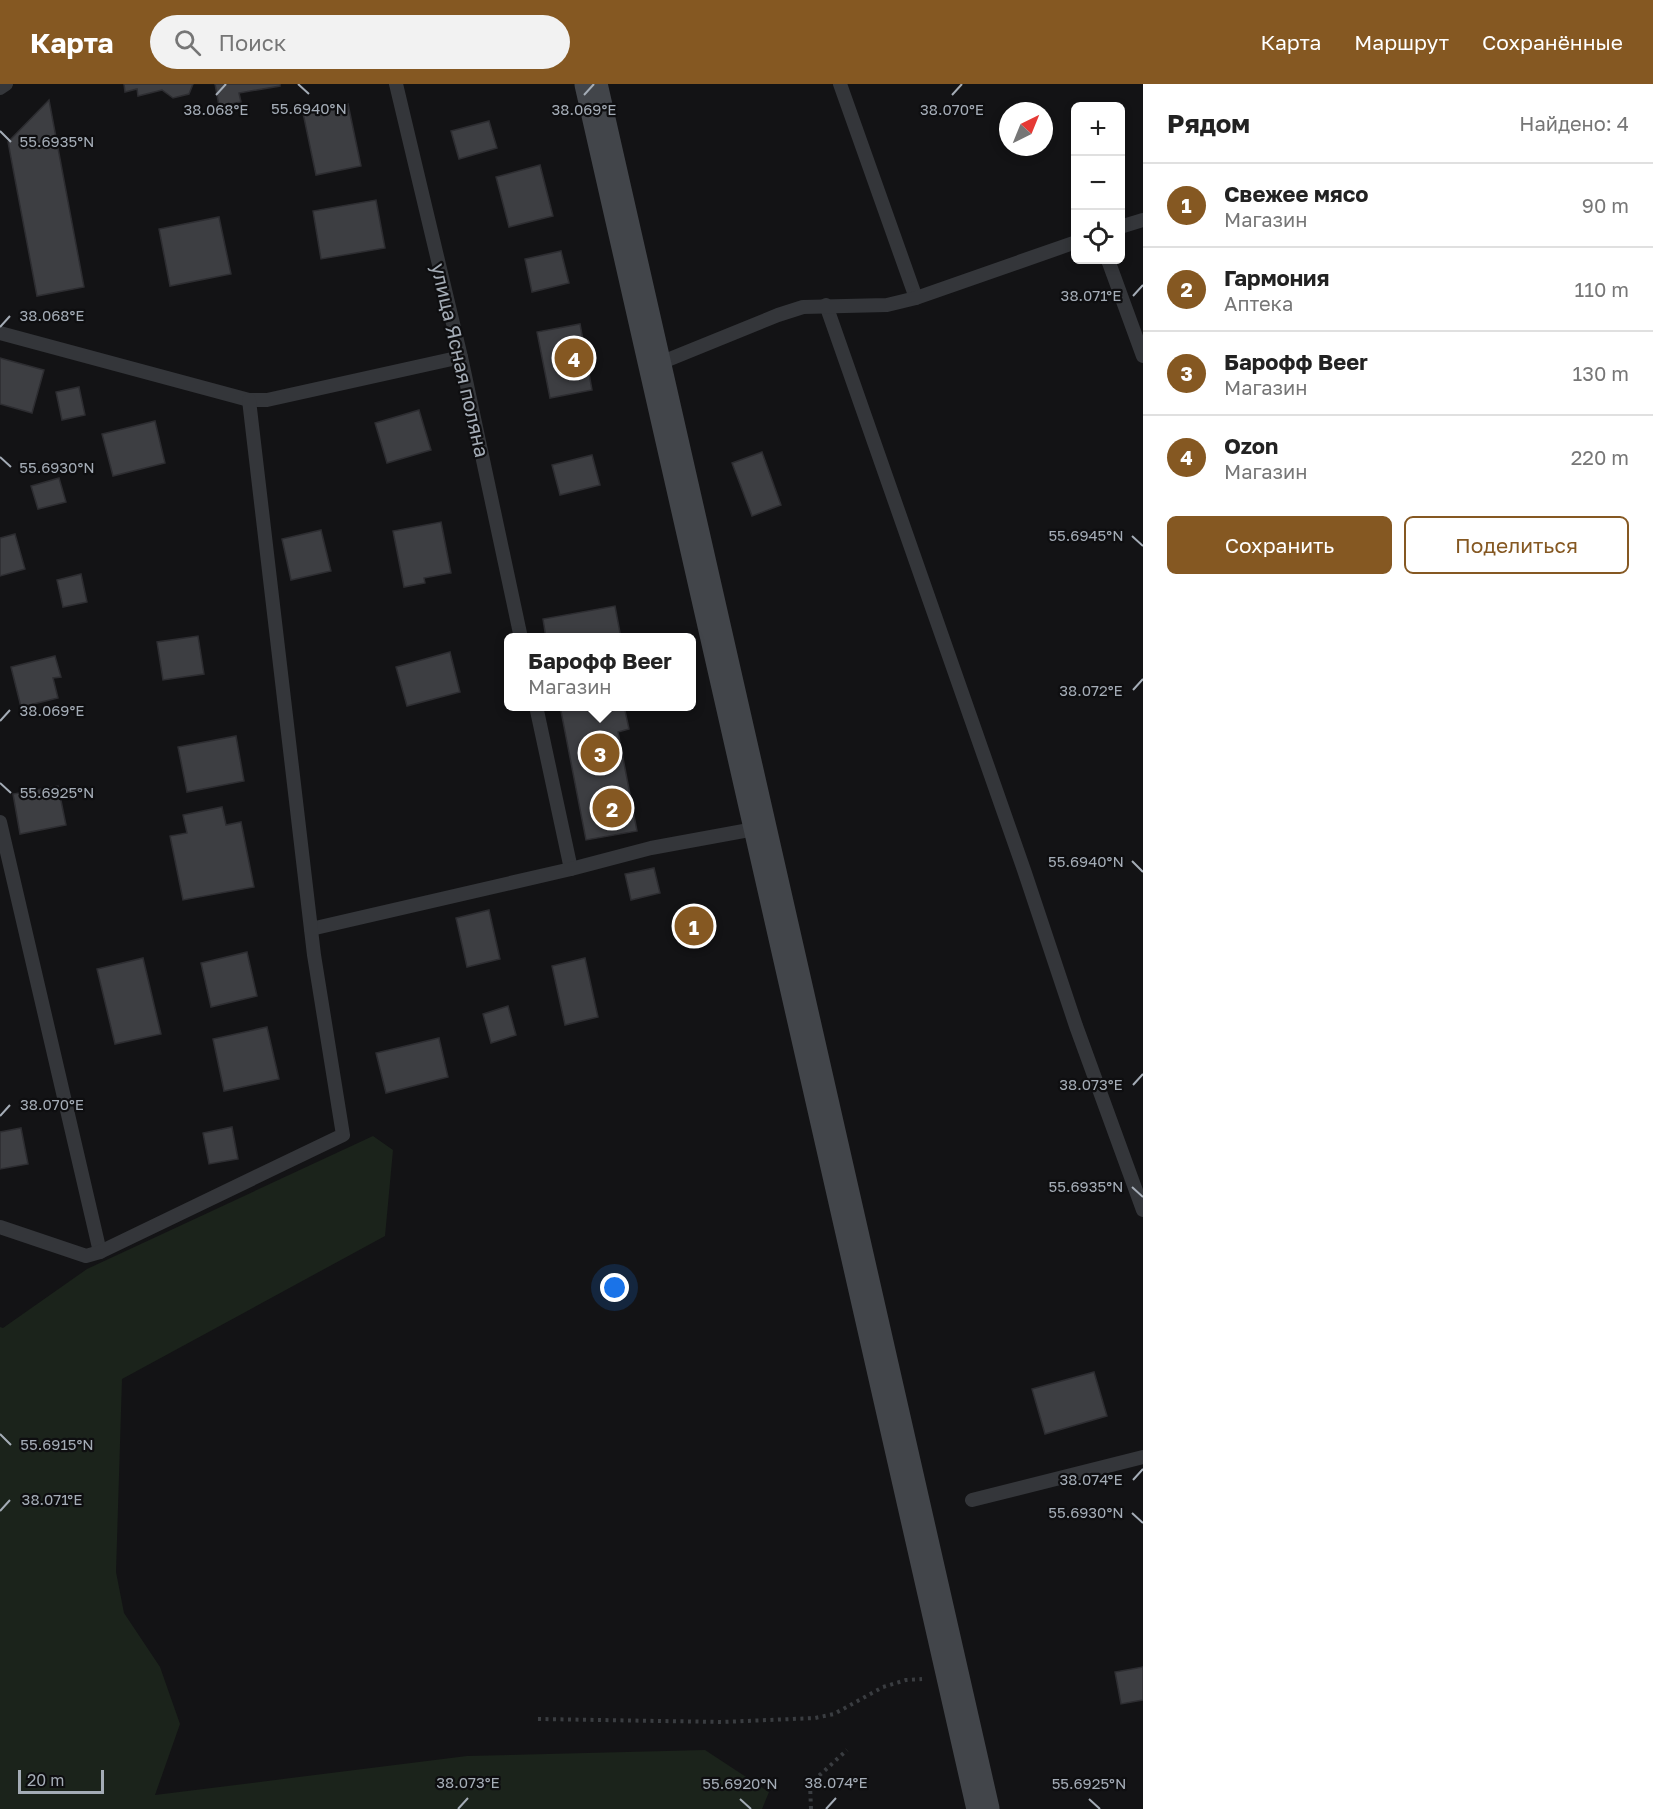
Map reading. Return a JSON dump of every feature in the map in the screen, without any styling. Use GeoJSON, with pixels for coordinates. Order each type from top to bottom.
{"type":"FeatureCollection","features":[{"type":"Feature","properties":{"kind":"main road"},"geometry":{"type":"LineString","coordinates":[[591,84],[983,1809]]}},
{"type":"Feature","properties":{"kind":"lane"},"geometry":{"type":"LineString","coordinates":[[0,88],[6,84]]}},
{"type":"Feature","properties":{"kind":"lane","name":"улица Ясная поляна"},"geometry":{"type":"LineString","coordinates":[[396,84],[461,357],[520,633]]}},
{"type":"Feature","properties":{"kind":"lane"},"geometry":{"type":"LineString","coordinates":[[840,84],[916,298]]}},
{"type":"Feature","properties":{"kind":"lane"},"geometry":{"type":"LineString","coordinates":[[1125,225],[1143,220]]}},
{"type":"Feature","properties":{"kind":"lane"},"geometry":{"type":"LineString","coordinates":[[655,366],[778,315],[803,307],[887,304],[916,298],[1071,244]]}},
{"type":"Feature","properties":{"kind":"lane"},"geometry":{"type":"LineString","coordinates":[[1109,264],[1143,356]]}},
{"type":"Feature","properties":{"kind":"lane"},"geometry":{"type":"LineString","coordinates":[[826,305],[1024,870],[1076,1026],[1143,1210]]}},
{"type":"Feature","properties":{"kind":"lane"},"geometry":{"type":"LineString","coordinates":[[0,333],[249,400],[267,400],[461,357]]}},
{"type":"Feature","properties":{"kind":"lane"},"geometry":{"type":"LineString","coordinates":[[0,1227],[87,1256],[100,1252],[343,1135],[311,929],[249,400]]}},
{"type":"Feature","properties":{"kind":"lane"},"geometry":{"type":"LineString","coordinates":[[537,711],[571,869]]}},
{"type":"Feature","properties":{"kind":"lane"},"geometry":{"type":"LineString","coordinates":[[0,822],[100,1252]]}},
{"type":"Feature","properties":{"kind":"lane"},"geometry":{"type":"LineString","coordinates":[[311,929],[571,869],[651,848],[760,828]]}},
{"type":"Feature","properties":{"kind":"lane"},"geometry":{"type":"LineString","coordinates":[[972,1500],[1143,1457]]}},
{"type":"Feature","properties":{"kind":"path"},"geometry":{"type":"LineString","coordinates":[[538,1719],[722,1722],[815,1718],[834,1714],[883,1687],[906,1680],[953,1677]]}},
{"type":"Feature","properties":{"kind":"path"},"geometry":{"type":"LineString","coordinates":[[811,1809],[810,1784],[848,1750]]}},
{"type":"Feature","properties":{"kind":"shaded area"},"geometry":{"type":"Polygon","coordinates":[[[373,1136],[393,1150],[385,1236],[122,1379],[116,1572],[124,1613],[160,1667],[180,1724],[155,1795],[467,1756],[705,1750],[769,1792],[762,1809],[0,1809],[0,1327],[3,1328],[87,1269],[373,1136]]]}},
{"type":"Feature","properties":{"kind":"building"},"geometry":{"type":"Polygon","coordinates":[[[124,84],[193,84],[189,94],[173,98],[162,90],[138,96],[137,89],[125,92],[124,84]]]}},
{"type":"Feature","properties":{"kind":"building"},"geometry":{"type":"Polygon","coordinates":[[[215,84],[280,84],[280,86],[239,93],[241,102],[219,106],[215,84]]]}},
{"type":"Feature","properties":{"kind":"building"},"geometry":{"type":"Polygon","coordinates":[[[49,100],[84,287],[37,296],[8,142],[49,100]]]}},
{"type":"Feature","properties":{"kind":"building"},"geometry":{"type":"Polygon","coordinates":[[[348,104],[361,166],[316,175],[303,113],[348,104]]]}},
{"type":"Feature","properties":{"kind":"building"},"geometry":{"type":"Polygon","coordinates":[[[489,121],[497,148],[459,159],[451,131],[489,121]]]}},
{"type":"Feature","properties":{"kind":"building"},"geometry":{"type":"Polygon","coordinates":[[[540,165],[553,216],[509,227],[496,177],[540,165]]]}},
{"type":"Feature","properties":{"kind":"building"},"geometry":{"type":"Polygon","coordinates":[[[376,200],[385,248],[321,259],[313,211],[376,200]]]}},
{"type":"Feature","properties":{"kind":"building"},"geometry":{"type":"Polygon","coordinates":[[[219,217],[231,274],[170,286],[159,229],[219,217]]]}},
{"type":"Feature","properties":{"kind":"building"},"geometry":{"type":"Polygon","coordinates":[[[561,251],[569,283],[532,292],[525,259],[561,251]]]}},
{"type":"Feature","properties":{"kind":"building"},"geometry":{"type":"Polygon","coordinates":[[[580,324],[592,390],[550,398],[537,332],[580,324]]]}},
{"type":"Feature","properties":{"kind":"building"},"geometry":{"type":"Polygon","coordinates":[[[0,358],[44,370],[32,413],[0,404],[0,358]]]}},
{"type":"Feature","properties":{"kind":"building"},"geometry":{"type":"Polygon","coordinates":[[[79,387],[85,415],[62,420],[56,392],[79,387]]]}},
{"type":"Feature","properties":{"kind":"building"},"geometry":{"type":"Polygon","coordinates":[[[419,410],[431,450],[387,463],[375,423],[419,410]]]}},
{"type":"Feature","properties":{"kind":"building"},"geometry":{"type":"Polygon","coordinates":[[[155,421],[165,463],[113,476],[102,434],[155,421]]]}},
{"type":"Feature","properties":{"kind":"building"},"geometry":{"type":"Polygon","coordinates":[[[762,452],[781,505],[752,516],[732,463],[762,452]]]}},
{"type":"Feature","properties":{"kind":"building"},"geometry":{"type":"Polygon","coordinates":[[[592,455],[600,485],[560,495],[552,465],[592,455]]]}},
{"type":"Feature","properties":{"kind":"building"},"geometry":{"type":"Polygon","coordinates":[[[59,478],[66,502],[38,509],[31,486],[59,478]]]}},
{"type":"Feature","properties":{"kind":"building"},"geometry":{"type":"Polygon","coordinates":[[[441,522],[451,573],[424,578],[425,583],[404,587],[393,531],[441,522]]]}},
{"type":"Feature","properties":{"kind":"building"},"geometry":{"type":"Polygon","coordinates":[[[321,530],[331,571],[291,580],[282,539],[321,530]]]}},
{"type":"Feature","properties":{"kind":"building"},"geometry":{"type":"Polygon","coordinates":[[[15,534],[25,569],[0,576],[0,538],[15,534]]]}},
{"type":"Feature","properties":{"kind":"building"},"geometry":{"type":"Polygon","coordinates":[[[81,574],[87,602],[63,607],[57,580],[81,574]]]}},
{"type":"Feature","properties":{"kind":"building"},"geometry":{"type":"Polygon","coordinates":[[[615,606],[620,633],[545,633],[543,619],[615,606]]]}},
{"type":"Feature","properties":{"kind":"building"},"geometry":{"type":"Polygon","coordinates":[[[198,636],[204,674],[163,680],[157,642],[198,636]]]}},
{"type":"Feature","properties":{"kind":"building"},"geometry":{"type":"Polygon","coordinates":[[[450,652],[460,692],[407,706],[396,667],[450,652]]]}},
{"type":"Feature","properties":{"kind":"building"},"geometry":{"type":"Polygon","coordinates":[[[55,656],[61,677],[53,678],[58,698],[21,707],[11,667],[55,656]]]}},
{"type":"Feature","properties":{"kind":"building"},"geometry":{"type":"Polygon","coordinates":[[[561,711],[625,711],[629,729],[618,732],[637,831],[586,840],[561,711]]]}},
{"type":"Feature","properties":{"kind":"building"},"geometry":{"type":"Polygon","coordinates":[[[236,736],[244,781],[187,792],[178,747],[236,736]]]}},
{"type":"Feature","properties":{"kind":"building"},"geometry":{"type":"Polygon","coordinates":[[[58,786],[66,825],[20,834],[13,794],[58,786]]]}},
{"type":"Feature","properties":{"kind":"building"},"geometry":{"type":"Polygon","coordinates":[[[222,807],[226,825],[241,822],[254,887],[183,900],[170,836],[187,833],[183,815],[222,807]]]}},
{"type":"Feature","properties":{"kind":"building"},"geometry":{"type":"Polygon","coordinates":[[[654,868],[660,893],[631,900],[625,874],[654,868]]]}},
{"type":"Feature","properties":{"kind":"building"},"geometry":{"type":"Polygon","coordinates":[[[489,910],[500,959],[467,967],[456,918],[489,910]]]}},
{"type":"Feature","properties":{"kind":"building"},"geometry":{"type":"Polygon","coordinates":[[[247,952],[257,996],[211,1007],[201,963],[247,952]]]}},
{"type":"Feature","properties":{"kind":"building"},"geometry":{"type":"Polygon","coordinates":[[[143,958],[161,1034],[115,1044],[97,969],[143,958]]]}},
{"type":"Feature","properties":{"kind":"building"},"geometry":{"type":"Polygon","coordinates":[[[585,958],[598,1017],[565,1025],[552,966],[585,958]]]}},
{"type":"Feature","properties":{"kind":"building"},"geometry":{"type":"Polygon","coordinates":[[[508,1006],[516,1035],[491,1043],[483,1014],[508,1006]]]}},
{"type":"Feature","properties":{"kind":"building"},"geometry":{"type":"Polygon","coordinates":[[[267,1027],[279,1079],[224,1091],[213,1039],[267,1027]]]}},
{"type":"Feature","properties":{"kind":"building"},"geometry":{"type":"Polygon","coordinates":[[[439,1038],[448,1077],[386,1093],[376,1053],[439,1038]]]}},
{"type":"Feature","properties":{"kind":"building"},"geometry":{"type":"Polygon","coordinates":[[[232,1127],[238,1159],[209,1164],[203,1133],[232,1127]]]}},
{"type":"Feature","properties":{"kind":"building"},"geometry":{"type":"Polygon","coordinates":[[[21,1128],[28,1164],[0,1169],[0,1132],[21,1128]]]}},
{"type":"Feature","properties":{"kind":"building"},"geometry":{"type":"Polygon","coordinates":[[[1094,1372],[1107,1416],[1045,1434],[1032,1389],[1094,1372]]]}},
{"type":"Feature","properties":{"kind":"building"},"geometry":{"type":"Polygon","coordinates":[[[1143,1667],[1143,1700],[1121,1704],[1115,1672],[1143,1667]]]}},
{"type":"Feature","properties":{"kind":"place","name":"Ozon"},"geometry":{"type":"Point","coordinates":[574,358]}},
{"type":"Feature","properties":{"kind":"place","name":"Барофф Beer"},"geometry":{"type":"Point","coordinates":[600,753]}},
{"type":"Feature","properties":{"kind":"place","name":"Гармония"},"geometry":{"type":"Point","coordinates":[612,808]}},
{"type":"Feature","properties":{"kind":"place","name":"Свежее мясо"},"geometry":{"type":"Point","coordinates":[694,926]}}]}
